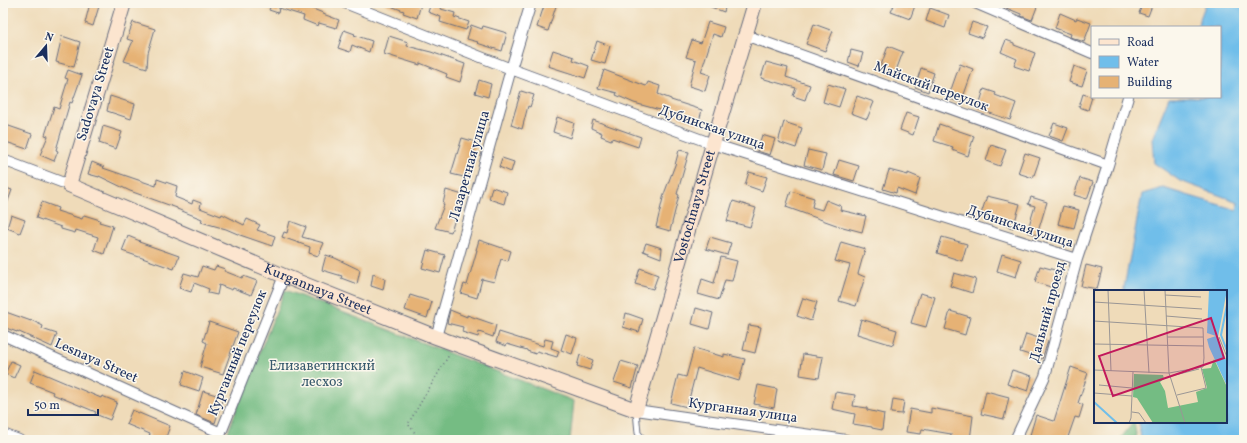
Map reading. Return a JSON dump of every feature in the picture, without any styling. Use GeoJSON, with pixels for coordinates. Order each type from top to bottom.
{"type":"FeatureCollection","features":[{"type":"Feature","properties":{"kind":"street","name":"Sadovaya Street"},"geometry":{"type":"LineString","coordinates":[[69,185],[124,3]]}},
{"type":"Feature","properties":{"kind":"street","name":"Дубинская улица"},"geometry":{"type":"LineString","coordinates":[[345,3],[511,69],[712,144],[1077,259]]}},
{"type":"Feature","properties":{"kind":"street","name":"Лазаретная улица"},"geometry":{"type":"LineString","coordinates":[[436,337],[531,3]]}},
{"type":"Feature","properties":{"kind":"street","name":"Vostochnaya Street"},"geometry":{"type":"LineString","coordinates":[[636,410],[712,144],[755,3]]}},
{"type":"Feature","properties":{"kind":"street"},"geometry":{"type":"LineString","coordinates":[[976,3],[1091,53]]}},
{"type":"Feature","properties":{"kind":"street","name":"Майский переулок"},"geometry":{"type":"LineString","coordinates":[[745,36],[1108,165]]}},
{"type":"Feature","properties":{"kind":"street","name":"Дальний проезд"},"geometry":{"type":"LineString","coordinates":[[1015,440],[1045,376],[1077,259],[1108,165],[1128,98]]}},
{"type":"Feature","properties":{"kind":"street","name":"Kurgannaya Street"},"geometry":{"type":"LineString","coordinates":[[3,160],[69,185],[284,276],[436,337],[636,410]]}},
{"type":"Feature","properties":{"kind":"street","name":"Курганный переулок"},"geometry":{"type":"LineString","coordinates":[[219,437],[284,276]]}},
{"type":"Feature","properties":{"kind":"street","name":"Lesnaya Street"},"geometry":{"type":"LineString","coordinates":[[3,334],[219,437]]}},
{"type":"Feature","properties":{"kind":"street","name":"Курганная улица"},"geometry":{"type":"LineString","coordinates":[[636,410],[846,440]]}},
{"type":"Feature","properties":{"kind":"street"},"geometry":{"type":"LineString","coordinates":[[3,434],[19,440]]}},
{"type":"Feature","properties":{"kind":"lane"},"geometry":{"type":"LineString","coordinates":[[636,410],[638,433],[644,440]]}},
{"type":"Feature","properties":{"kind":"path"},"geometry":{"type":"LineString","coordinates":[[416,440],[415,433],[408,424],[412,414],[443,366],[455,344]]}},
{"type":"Feature","properties":{"kind":"green space","name":"Елизаветинский лесхоз"},"geometry":{"type":"Polygon","coordinates":[[[285,290],[574,401],[570,440],[225,440],[285,290]]]}},
{"type":"Feature","properties":{"kind":"green space"},"geometry":{"type":"Polygon","coordinates":[[[1133,423],[1134,423],[1137,440],[1119,440],[1133,423]]]}},
{"type":"Feature","properties":{"kind":"water"},"geometry":{"type":"Polygon","coordinates":[[[1206,3],[1244,3],[1244,440],[1141,440],[1139,423],[1227,423],[1227,290],[1124,290],[1142,194],[1163,188],[1237,210],[1238,202],[1180,181],[1154,163],[1152,139],[1169,98],[1221,98],[1221,26],[1197,26],[1206,3]]]}},
{"type":"Feature","properties":{"kind":"building"},"geometry":{"type":"Polygon","coordinates":[[[90,3],[100,3],[93,26],[85,23],[90,3]]]}},
{"type":"Feature","properties":{"kind":"building"},"geometry":{"type":"Polygon","coordinates":[[[269,3],[298,3],[339,20],[336,28],[319,23],[318,26],[303,20],[304,16],[279,8],[278,13],[269,10],[271,5],[269,3]]]}},
{"type":"Feature","properties":{"kind":"building"},"geometry":{"type":"Polygon","coordinates":[[[385,3],[421,4],[417,18],[403,13],[404,11],[385,3]]]}},
{"type":"Feature","properties":{"kind":"building"},"geometry":{"type":"Polygon","coordinates":[[[431,3],[442,6],[441,9],[455,13],[454,17],[469,22],[466,30],[440,22],[441,17],[428,12],[431,3]]]}},
{"type":"Feature","properties":{"kind":"building"},"geometry":{"type":"Polygon","coordinates":[[[545,3],[557,3],[548,31],[537,27],[545,3]]]}},
{"type":"Feature","properties":{"kind":"building"},"geometry":{"type":"Polygon","coordinates":[[[703,3],[726,3],[724,12],[703,3]]]}},
{"type":"Feature","properties":{"kind":"building"},"geometry":{"type":"Polygon","coordinates":[[[895,3],[916,3],[910,19],[891,12],[895,3]]]}},
{"type":"Feature","properties":{"kind":"building"},"geometry":{"type":"Polygon","coordinates":[[[994,3],[1027,3],[1037,7],[1032,20],[994,3]]]}},
{"type":"Feature","properties":{"kind":"building"},"geometry":{"type":"Polygon","coordinates":[[[1143,3],[1153,3],[1148,16],[1139,13],[1143,3]]]}},
{"type":"Feature","properties":{"kind":"building"},"geometry":{"type":"Polygon","coordinates":[[[930,8],[949,15],[945,28],[926,21],[930,8]]]}},
{"type":"Feature","properties":{"kind":"building"},"geometry":{"type":"Polygon","coordinates":[[[1060,13],[1076,20],[1077,18],[1091,23],[1084,42],[1070,37],[1071,34],[1055,28],[1060,13]]]}},
{"type":"Feature","properties":{"kind":"building"},"geometry":{"type":"Polygon","coordinates":[[[133,22],[155,29],[148,53],[147,68],[124,61],[133,41],[127,39],[133,22]]]}},
{"type":"Feature","properties":{"kind":"building"},"geometry":{"type":"Polygon","coordinates":[[[708,22],[724,27],[721,37],[713,34],[701,72],[710,75],[705,91],[689,86],[696,60],[686,57],[692,40],[701,43],[708,22]]]}},
{"type":"Feature","properties":{"kind":"building"},"geometry":{"type":"Polygon","coordinates":[[[972,22],[987,27],[982,38],[968,33],[972,22]]]}},
{"type":"Feature","properties":{"kind":"building"},"geometry":{"type":"Polygon","coordinates":[[[814,24],[833,31],[825,51],[806,44],[814,24]]]}},
{"type":"Feature","properties":{"kind":"building"},"geometry":{"type":"Polygon","coordinates":[[[471,25],[482,29],[483,26],[507,33],[502,51],[467,39],[471,25]]]}},
{"type":"Feature","properties":{"kind":"building"},"geometry":{"type":"Polygon","coordinates":[[[344,30],[372,41],[369,52],[352,45],[350,52],[338,48],[344,30]]]}},
{"type":"Feature","properties":{"kind":"building"},"geometry":{"type":"Polygon","coordinates":[[[62,36],[80,42],[74,67],[56,62],[62,36]]]}},
{"type":"Feature","properties":{"kind":"building"},"geometry":{"type":"Polygon","coordinates":[[[389,36],[408,42],[407,46],[431,52],[465,64],[460,82],[446,77],[447,74],[420,63],[420,65],[384,54],[389,36]]]}},
{"type":"Feature","properties":{"kind":"building"},"geometry":{"type":"Polygon","coordinates":[[[1006,40],[1014,43],[1014,45],[1035,53],[1029,71],[1014,66],[1017,59],[1001,52],[1006,40]]]}},
{"type":"Feature","properties":{"kind":"building"},"geometry":{"type":"Polygon","coordinates":[[[597,41],[610,46],[605,64],[591,60],[597,41]]]}},
{"type":"Feature","properties":{"kind":"building"},"geometry":{"type":"Polygon","coordinates":[[[888,46],[903,52],[894,76],[879,71],[888,46]]]}},
{"type":"Feature","properties":{"kind":"building"},"geometry":{"type":"Polygon","coordinates":[[[553,50],[574,57],[573,60],[589,66],[585,78],[548,66],[553,50]]]}},
{"type":"Feature","properties":{"kind":"building"},"geometry":{"type":"Polygon","coordinates":[[[851,50],[863,53],[859,66],[848,62],[851,50]]]}},
{"type":"Feature","properties":{"kind":"building"},"geometry":{"type":"Polygon","coordinates":[[[766,62],[788,68],[786,77],[810,85],[805,100],[793,96],[796,88],[761,78],[766,62]]]}},
{"type":"Feature","properties":{"kind":"building"},"geometry":{"type":"Polygon","coordinates":[[[960,64],[973,69],[961,103],[948,98],[960,64]]]}},
{"type":"Feature","properties":{"kind":"building"},"geometry":{"type":"Polygon","coordinates":[[[1074,66],[1087,71],[1082,86],[1069,82],[1074,66]]]}},
{"type":"Feature","properties":{"kind":"building"},"geometry":{"type":"Polygon","coordinates":[[[921,68],[934,73],[928,92],[915,87],[921,68]]]}},
{"type":"Feature","properties":{"kind":"building"},"geometry":{"type":"Polygon","coordinates":[[[68,70],[82,75],[72,103],[70,102],[56,150],[58,151],[54,161],[40,155],[48,136],[45,135],[54,107],[59,109],[68,79],[65,78],[68,70]]]}},
{"type":"Feature","properties":{"kind":"building"},"geometry":{"type":"Polygon","coordinates":[[[604,70],[646,86],[648,82],[660,86],[658,94],[702,110],[698,125],[660,110],[634,103],[616,95],[617,93],[598,88],[604,70]]]}},
{"type":"Feature","properties":{"kind":"building"},"geometry":{"type":"Polygon","coordinates":[[[479,80],[491,84],[488,97],[475,93],[479,80]]]}},
{"type":"Feature","properties":{"kind":"building"},"geometry":{"type":"Polygon","coordinates":[[[828,84],[845,89],[839,107],[823,102],[828,84]]]}},
{"type":"Feature","properties":{"kind":"building"},"geometry":{"type":"Polygon","coordinates":[[[984,89],[1016,103],[1010,120],[978,109],[984,89]]]}},
{"type":"Feature","properties":{"kind":"building"},"geometry":{"type":"Polygon","coordinates":[[[521,91],[534,95],[530,107],[528,106],[522,129],[511,125],[521,91]]]}},
{"type":"Feature","properties":{"kind":"building"},"geometry":{"type":"Polygon","coordinates":[[[1083,94],[1091,97],[1088,110],[1079,107],[1083,94]]]}},
{"type":"Feature","properties":{"kind":"building"},"geometry":{"type":"Polygon","coordinates":[[[110,96],[135,104],[131,119],[107,111],[110,96]]]}},
{"type":"Feature","properties":{"kind":"building"},"geometry":{"type":"Polygon","coordinates":[[[857,96],[874,102],[867,119],[851,113],[857,96]]]}},
{"type":"Feature","properties":{"kind":"building"},"geometry":{"type":"Polygon","coordinates":[[[906,113],[919,117],[913,135],[900,130],[906,113]]]}},
{"type":"Feature","properties":{"kind":"building"},"geometry":{"type":"Polygon","coordinates":[[[557,117],[574,123],[570,138],[553,132],[557,117]]]}},
{"type":"Feature","properties":{"kind":"building"},"geometry":{"type":"Polygon","coordinates":[[[593,120],[641,137],[638,147],[612,138],[611,140],[601,136],[602,133],[591,128],[593,120]]]}},
{"type":"Feature","properties":{"kind":"building"},"geometry":{"type":"Polygon","coordinates":[[[784,122],[802,128],[796,148],[778,142],[784,122]]]}},
{"type":"Feature","properties":{"kind":"building"},"geometry":{"type":"Polygon","coordinates":[[[1054,123],[1068,128],[1063,141],[1049,136],[1054,123]]]}},
{"type":"Feature","properties":{"kind":"building"},"geometry":{"type":"Polygon","coordinates":[[[3,124],[32,134],[27,149],[3,141],[3,124]]]}},
{"type":"Feature","properties":{"kind":"building"},"geometry":{"type":"Polygon","coordinates":[[[939,124],[974,136],[968,156],[952,150],[953,147],[934,141],[939,124]]]}},
{"type":"Feature","properties":{"kind":"building"},"geometry":{"type":"Polygon","coordinates":[[[103,126],[122,132],[116,149],[99,143],[103,126]]]}},
{"type":"Feature","properties":{"kind":"building"},"geometry":{"type":"Polygon","coordinates":[[[762,135],[775,139],[770,155],[757,151],[762,135]]]}},
{"type":"Feature","properties":{"kind":"building"},"geometry":{"type":"Polygon","coordinates":[[[462,138],[476,142],[468,178],[451,174],[462,138]]]}},
{"type":"Feature","properties":{"kind":"building"},"geometry":{"type":"Polygon","coordinates":[[[991,145],[1006,150],[1000,166],[986,161],[991,145]]]}},
{"type":"Feature","properties":{"kind":"building"},"geometry":{"type":"Polygon","coordinates":[[[679,150],[689,152],[677,194],[679,195],[670,231],[656,227],[664,194],[679,150]]]}},
{"type":"Feature","properties":{"kind":"building"},"geometry":{"type":"Polygon","coordinates":[[[808,150],[826,154],[822,170],[804,165],[808,150]]]}},
{"type":"Feature","properties":{"kind":"building"},"geometry":{"type":"Polygon","coordinates":[[[1025,153],[1040,158],[1033,178],[1018,173],[1025,153]]]}},
{"type":"Feature","properties":{"kind":"building"},"geometry":{"type":"Polygon","coordinates":[[[502,158],[514,162],[511,172],[499,167],[502,158]]]}},
{"type":"Feature","properties":{"kind":"building"},"geometry":{"type":"Polygon","coordinates":[[[839,160],[859,166],[854,181],[834,175],[839,160]]]}},
{"type":"Feature","properties":{"kind":"building"},"geometry":{"type":"Polygon","coordinates":[[[92,162],[104,167],[103,168],[156,186],[157,179],[177,186],[175,197],[192,204],[193,200],[201,203],[200,208],[221,216],[222,214],[244,225],[247,219],[260,225],[257,230],[275,236],[272,246],[226,229],[201,222],[202,219],[177,208],[130,191],[99,176],[88,174],[92,162]]]}},
{"type":"Feature","properties":{"kind":"building"},"geometry":{"type":"Polygon","coordinates":[[[889,170],[908,175],[908,173],[920,178],[915,195],[897,188],[896,193],[883,189],[889,170]]]}},
{"type":"Feature","properties":{"kind":"building"},"geometry":{"type":"Polygon","coordinates":[[[749,172],[767,177],[762,191],[745,185],[749,172]]]}},
{"type":"Feature","properties":{"kind":"building"},"geometry":{"type":"Polygon","coordinates":[[[1080,178],[1093,182],[1087,199],[1074,195],[1080,178]]]}},
{"type":"Feature","properties":{"kind":"building"},"geometry":{"type":"Polygon","coordinates":[[[3,187],[12,190],[4,212],[3,212],[3,187]]]}},
{"type":"Feature","properties":{"kind":"building"},"geometry":{"type":"Polygon","coordinates":[[[492,187],[507,192],[504,204],[489,199],[492,187]]]}},
{"type":"Feature","properties":{"kind":"building"},"geometry":{"type":"Polygon","coordinates":[[[446,190],[463,195],[460,210],[458,209],[451,232],[435,228],[444,205],[446,190]]]}},
{"type":"Feature","properties":{"kind":"building"},"geometry":{"type":"Polygon","coordinates":[[[791,191],[814,198],[812,207],[822,210],[826,200],[841,206],[840,210],[866,216],[862,232],[839,226],[786,207],[791,191]]]}},
{"type":"Feature","properties":{"kind":"building"},"geometry":{"type":"Polygon","coordinates":[[[987,196],[1020,204],[1013,228],[1004,225],[1005,221],[981,214],[987,196]]]}},
{"type":"Feature","properties":{"kind":"building"},"geometry":{"type":"Polygon","coordinates":[[[1031,197],[1047,202],[1037,235],[1027,232],[1035,206],[1028,204],[1031,197]]]}},
{"type":"Feature","properties":{"kind":"building"},"geometry":{"type":"Polygon","coordinates":[[[733,201],[756,208],[750,227],[727,221],[733,201]]]}},
{"type":"Feature","properties":{"kind":"building"},"geometry":{"type":"Polygon","coordinates":[[[42,202],[58,208],[57,211],[82,219],[84,215],[100,220],[99,222],[113,226],[104,254],[94,250],[98,237],[76,230],[75,233],[61,229],[61,227],[36,218],[42,202]]]}},
{"type":"Feature","properties":{"kind":"building"},"geometry":{"type":"Polygon","coordinates":[[[1063,206],[1079,210],[1074,228],[1058,224],[1063,206]]]}},
{"type":"Feature","properties":{"kind":"building"},"geometry":{"type":"Polygon","coordinates":[[[11,215],[25,220],[20,233],[7,228],[11,215]]]}},
{"type":"Feature","properties":{"kind":"building"},"geometry":{"type":"Polygon","coordinates":[[[290,221],[306,227],[302,237],[324,243],[318,256],[309,253],[310,247],[282,237],[284,232],[287,233],[290,221]]]}},
{"type":"Feature","properties":{"kind":"building"},"geometry":{"type":"Polygon","coordinates":[[[128,236],[140,241],[139,242],[179,256],[174,269],[122,251],[128,236]]]}},
{"type":"Feature","properties":{"kind":"building"},"geometry":{"type":"Polygon","coordinates":[[[710,237],[731,243],[727,255],[706,249],[710,237]]]}},
{"type":"Feature","properties":{"kind":"building"},"geometry":{"type":"Polygon","coordinates":[[[942,237],[967,244],[962,261],[937,253],[942,237]]]}},
{"type":"Feature","properties":{"kind":"building"},"geometry":{"type":"Polygon","coordinates":[[[479,240],[511,251],[508,261],[501,259],[494,282],[482,279],[477,298],[461,293],[464,284],[467,285],[479,240]]]}},
{"type":"Feature","properties":{"kind":"building"},"geometry":{"type":"Polygon","coordinates":[[[841,242],[865,249],[858,274],[865,277],[856,306],[839,301],[850,265],[835,261],[841,242]]]}},
{"type":"Feature","properties":{"kind":"building"},"geometry":{"type":"Polygon","coordinates":[[[646,243],[662,248],[661,258],[643,251],[646,243]]]}},
{"type":"Feature","properties":{"kind":"building"},"geometry":{"type":"Polygon","coordinates":[[[427,250],[445,255],[440,273],[422,268],[427,250]]]}},
{"type":"Feature","properties":{"kind":"building"},"geometry":{"type":"Polygon","coordinates":[[[1002,254],[1021,260],[1016,277],[997,271],[1002,254]]]}},
{"type":"Feature","properties":{"kind":"building"},"geometry":{"type":"Polygon","coordinates":[[[326,255],[360,270],[357,284],[341,278],[342,276],[322,270],[326,255]]]}},
{"type":"Feature","properties":{"kind":"building"},"geometry":{"type":"Polygon","coordinates":[[[721,257],[737,261],[732,281],[725,280],[719,300],[698,294],[702,279],[714,283],[721,257]]]}},
{"type":"Feature","properties":{"kind":"building"},"geometry":{"type":"Polygon","coordinates":[[[1086,265],[1102,269],[1097,289],[1081,286],[1086,265]]]}},
{"type":"Feature","properties":{"kind":"building"},"geometry":{"type":"Polygon","coordinates":[[[202,266],[214,270],[216,266],[242,278],[243,276],[257,281],[251,295],[233,288],[232,290],[219,285],[217,295],[208,293],[209,289],[194,283],[191,292],[179,288],[184,273],[198,277],[202,266]]]}},
{"type":"Feature","properties":{"kind":"building"},"geometry":{"type":"Polygon","coordinates":[[[1040,266],[1062,272],[1057,289],[1035,282],[1040,266]]]}},
{"type":"Feature","properties":{"kind":"building"},"geometry":{"type":"Polygon","coordinates":[[[640,268],[658,275],[653,289],[635,284],[640,268]]]}},
{"type":"Feature","properties":{"kind":"building"},"geometry":{"type":"Polygon","coordinates":[[[954,273],[976,279],[972,293],[950,286],[954,273]]]}},
{"type":"Feature","properties":{"kind":"building"},"geometry":{"type":"Polygon","coordinates":[[[373,274],[385,279],[383,290],[371,286],[373,274]]]}},
{"type":"Feature","properties":{"kind":"building"},"geometry":{"type":"Polygon","coordinates":[[[920,293],[935,297],[926,327],[911,323],[920,293]]]}},
{"type":"Feature","properties":{"kind":"building"},"geometry":{"type":"Polygon","coordinates":[[[410,295],[432,302],[427,318],[405,310],[410,295]]]}},
{"type":"Feature","properties":{"kind":"building"},"geometry":{"type":"Polygon","coordinates":[[[803,298],[817,302],[811,321],[797,316],[803,298]]]}},
{"type":"Feature","properties":{"kind":"building"},"geometry":{"type":"Polygon","coordinates":[[[696,308],[713,313],[709,329],[692,324],[696,308]]]}},
{"type":"Feature","properties":{"kind":"building"},"geometry":{"type":"Polygon","coordinates":[[[450,310],[467,317],[467,315],[496,325],[493,337],[479,332],[478,337],[462,332],[463,327],[447,323],[450,310]]]}},
{"type":"Feature","properties":{"kind":"building"},"geometry":{"type":"Polygon","coordinates":[[[3,311],[31,320],[43,326],[42,329],[57,334],[52,347],[17,331],[3,327],[3,311]]]}},
{"type":"Feature","properties":{"kind":"building"},"geometry":{"type":"Polygon","coordinates":[[[950,311],[970,317],[965,335],[945,329],[950,311]]]}},
{"type":"Feature","properties":{"kind":"building"},"geometry":{"type":"Polygon","coordinates":[[[626,313],[643,319],[639,332],[623,327],[626,313]]]}},
{"type":"Feature","properties":{"kind":"building"},"geometry":{"type":"Polygon","coordinates":[[[861,319],[897,330],[893,345],[857,334],[861,319]]]}},
{"type":"Feature","properties":{"kind":"building"},"geometry":{"type":"Polygon","coordinates":[[[209,322],[238,332],[223,374],[200,367],[207,343],[203,341],[209,322]]]}},
{"type":"Feature","properties":{"kind":"building"},"geometry":{"type":"Polygon","coordinates":[[[749,325],[761,327],[755,353],[743,350],[749,325]]]}},
{"type":"Feature","properties":{"kind":"building"},"geometry":{"type":"Polygon","coordinates":[[[499,332],[543,346],[545,339],[553,341],[551,348],[559,351],[557,357],[537,351],[536,354],[507,344],[506,346],[496,342],[499,332]]]}},
{"type":"Feature","properties":{"kind":"building"},"geometry":{"type":"Polygon","coordinates":[[[566,334],[577,338],[572,354],[561,350],[566,334]]]}},
{"type":"Feature","properties":{"kind":"building"},"geometry":{"type":"Polygon","coordinates":[[[1026,334],[1048,341],[1042,359],[1020,352],[1026,334]]]}},
{"type":"Feature","properties":{"kind":"building"},"geometry":{"type":"Polygon","coordinates":[[[694,348],[724,357],[724,354],[745,359],[739,381],[697,368],[687,407],[671,403],[678,375],[686,377],[694,348]]]}},
{"type":"Feature","properties":{"kind":"building"},"geometry":{"type":"Polygon","coordinates":[[[803,354],[823,357],[819,378],[800,375],[803,354]]]}},
{"type":"Feature","properties":{"kind":"building"},"geometry":{"type":"Polygon","coordinates":[[[580,355],[593,360],[590,370],[577,366],[580,355]]]}},
{"type":"Feature","properties":{"kind":"building"},"geometry":{"type":"Polygon","coordinates":[[[11,361],[20,365],[14,378],[5,374],[11,361]]]}},
{"type":"Feature","properties":{"kind":"building"},"geometry":{"type":"Polygon","coordinates":[[[621,361],[638,366],[632,388],[614,382],[621,361]]]}},
{"type":"Feature","properties":{"kind":"building"},"geometry":{"type":"Polygon","coordinates":[[[1071,367],[1088,373],[1078,403],[1083,405],[1079,418],[1075,417],[1067,440],[1044,440],[1030,435],[1036,415],[1054,421],[1071,367]]]}},
{"type":"Feature","properties":{"kind":"building"},"geometry":{"type":"Polygon","coordinates":[[[35,370],[101,398],[102,396],[117,402],[110,420],[95,414],[96,412],[52,394],[53,392],[30,383],[35,370]]]}},
{"type":"Feature","properties":{"kind":"building"},"geometry":{"type":"Polygon","coordinates":[[[1012,370],[1032,376],[1028,391],[1007,384],[1012,370]]]}},
{"type":"Feature","properties":{"kind":"building"},"geometry":{"type":"Polygon","coordinates":[[[185,371],[203,378],[199,391],[181,385],[185,371]]]}},
{"type":"Feature","properties":{"kind":"building"},"geometry":{"type":"Polygon","coordinates":[[[758,385],[777,389],[774,408],[754,404],[758,385]]]}},
{"type":"Feature","properties":{"kind":"building"},"geometry":{"type":"Polygon","coordinates":[[[203,391],[223,397],[215,423],[196,415],[203,391]]]}},
{"type":"Feature","properties":{"kind":"building"},"geometry":{"type":"Polygon","coordinates":[[[986,391],[1009,397],[1004,419],[981,414],[986,391]]]}},
{"type":"Feature","properties":{"kind":"building"},"geometry":{"type":"Polygon","coordinates":[[[835,392],[855,395],[853,406],[867,408],[867,410],[884,414],[882,430],[853,424],[855,414],[832,409],[835,392]]]}},
{"type":"Feature","properties":{"kind":"building"},"geometry":{"type":"Polygon","coordinates":[[[893,399],[904,401],[902,414],[891,413],[893,399]]]}},
{"type":"Feature","properties":{"kind":"building"},"geometry":{"type":"Polygon","coordinates":[[[931,408],[973,416],[970,440],[951,437],[951,434],[922,429],[921,434],[906,432],[910,409],[931,413],[931,408]]]}},
{"type":"Feature","properties":{"kind":"building"},"geometry":{"type":"Polygon","coordinates":[[[132,410],[170,426],[165,440],[157,440],[149,437],[150,434],[126,424],[132,410]]]}}]}
